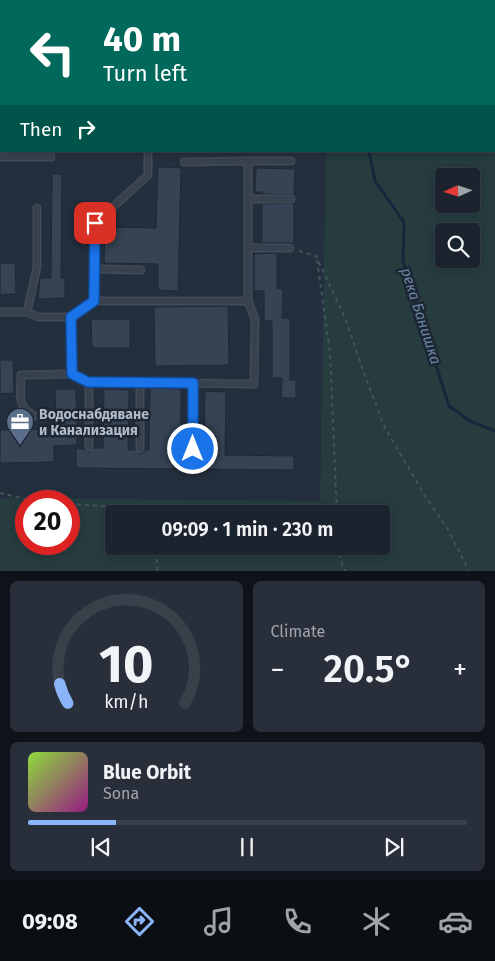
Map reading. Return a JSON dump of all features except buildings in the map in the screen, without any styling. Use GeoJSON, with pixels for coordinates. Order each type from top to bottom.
{"type":"FeatureCollection","features":[{"type":"Feature","properties":{"kind":"lane"},"geometry":{"type":"LineString","coordinates":[[94,301],[95,208],[112,208],[148,175],[148,152]]}},
{"type":"Feature","properties":{"kind":"lane"},"geometry":{"type":"LineString","coordinates":[[0,158],[51,157]]}},
{"type":"Feature","properties":{"kind":"lane"},"geometry":{"type":"LineString","coordinates":[[36,416],[26,412],[21,403],[21,375],[72,374],[88,382],[254,384],[255,318],[248,302],[248,161]]}},
{"type":"Feature","properties":{"kind":"lane"},"geometry":{"type":"LineString","coordinates":[[184,162],[290,161]]}},
{"type":"Feature","properties":{"kind":"lane"},"geometry":{"type":"LineString","coordinates":[[248,199],[291,199]]}},
{"type":"Feature","properties":{"kind":"lane"},"geometry":{"type":"LineString","coordinates":[[27,312],[37,267],[37,208]]}},
{"type":"Feature","properties":{"kind":"lane"},"geometry":{"type":"LineString","coordinates":[[248,248],[290,248]]}},
{"type":"Feature","properties":{"kind":"lane"},"geometry":{"type":"LineString","coordinates":[[94,269],[141,270]]}},
{"type":"Feature","properties":{"kind":"lane"},"geometry":{"type":"LineString","coordinates":[[0,312],[27,312],[38,317],[71,317],[94,301],[248,302]]}},
{"type":"Feature","properties":{"kind":"lane"},"geometry":{"type":"LineString","coordinates":[[71,317],[72,374]]}},
{"type":"Feature","properties":{"kind":"lane"},"geometry":{"type":"LineString","coordinates":[[88,382],[89,447]]}},
{"type":"Feature","properties":{"kind":"lane"},"geometry":{"type":"LineString","coordinates":[[140,382],[140,449]]}},
{"type":"Feature","properties":{"kind":"lane"},"geometry":{"type":"LineString","coordinates":[[193,383],[193,449]]}},
{"type":"Feature","properties":{"kind":"path"},"geometry":{"type":"LineString","coordinates":[[290,248],[316,256],[345,318],[385,428],[446,528],[469,571]]}},
{"type":"Feature","properties":{"kind":"path"},"geometry":{"type":"LineString","coordinates":[[316,256],[330,353],[337,505]]}},
{"type":"Feature","properties":{"kind":"path"},"geometry":{"type":"LineString","coordinates":[[0,493],[15,496]]}},
{"type":"Feature","properties":{"kind":"path"},"geometry":{"type":"LineString","coordinates":[[80,505],[105,506]]}},
{"type":"Feature","properties":{"kind":"path"},"geometry":{"type":"LineString","coordinates":[[157,555],[157,571]]}},
{"type":"Feature","properties":{"kind":"path"},"geometry":{"type":"LineString","coordinates":[[339,555],[345,571]]}},
{"type":"Feature","properties":{"kind":"green space"},"geometry":{"type":"Polygon","coordinates":[[[326,152],[495,152],[495,571],[0,571],[0,498],[15,498],[15,555],[80,555],[80,499],[320,501],[326,152]]]}},
{"type":"Feature","properties":{"kind":"waterway","name":"река Банишка"},"geometry":{"type":"LineString","coordinates":[[369,152],[375,181],[404,222],[403,261],[449,406],[470,421],[495,431]]}},
{"type":"Feature","properties":{"kind":"place","name":"Водоснабдяване и Канализация"},"geometry":{"type":"Point","coordinates":[20,446]}},
{"type":"Feature","properties":{"kind":"route"},"geometry":{"type":"LineString","coordinates":[[95,223],[94,301],[71,317],[72,374],[88,382],[193,383],[193,449]]}}]}
